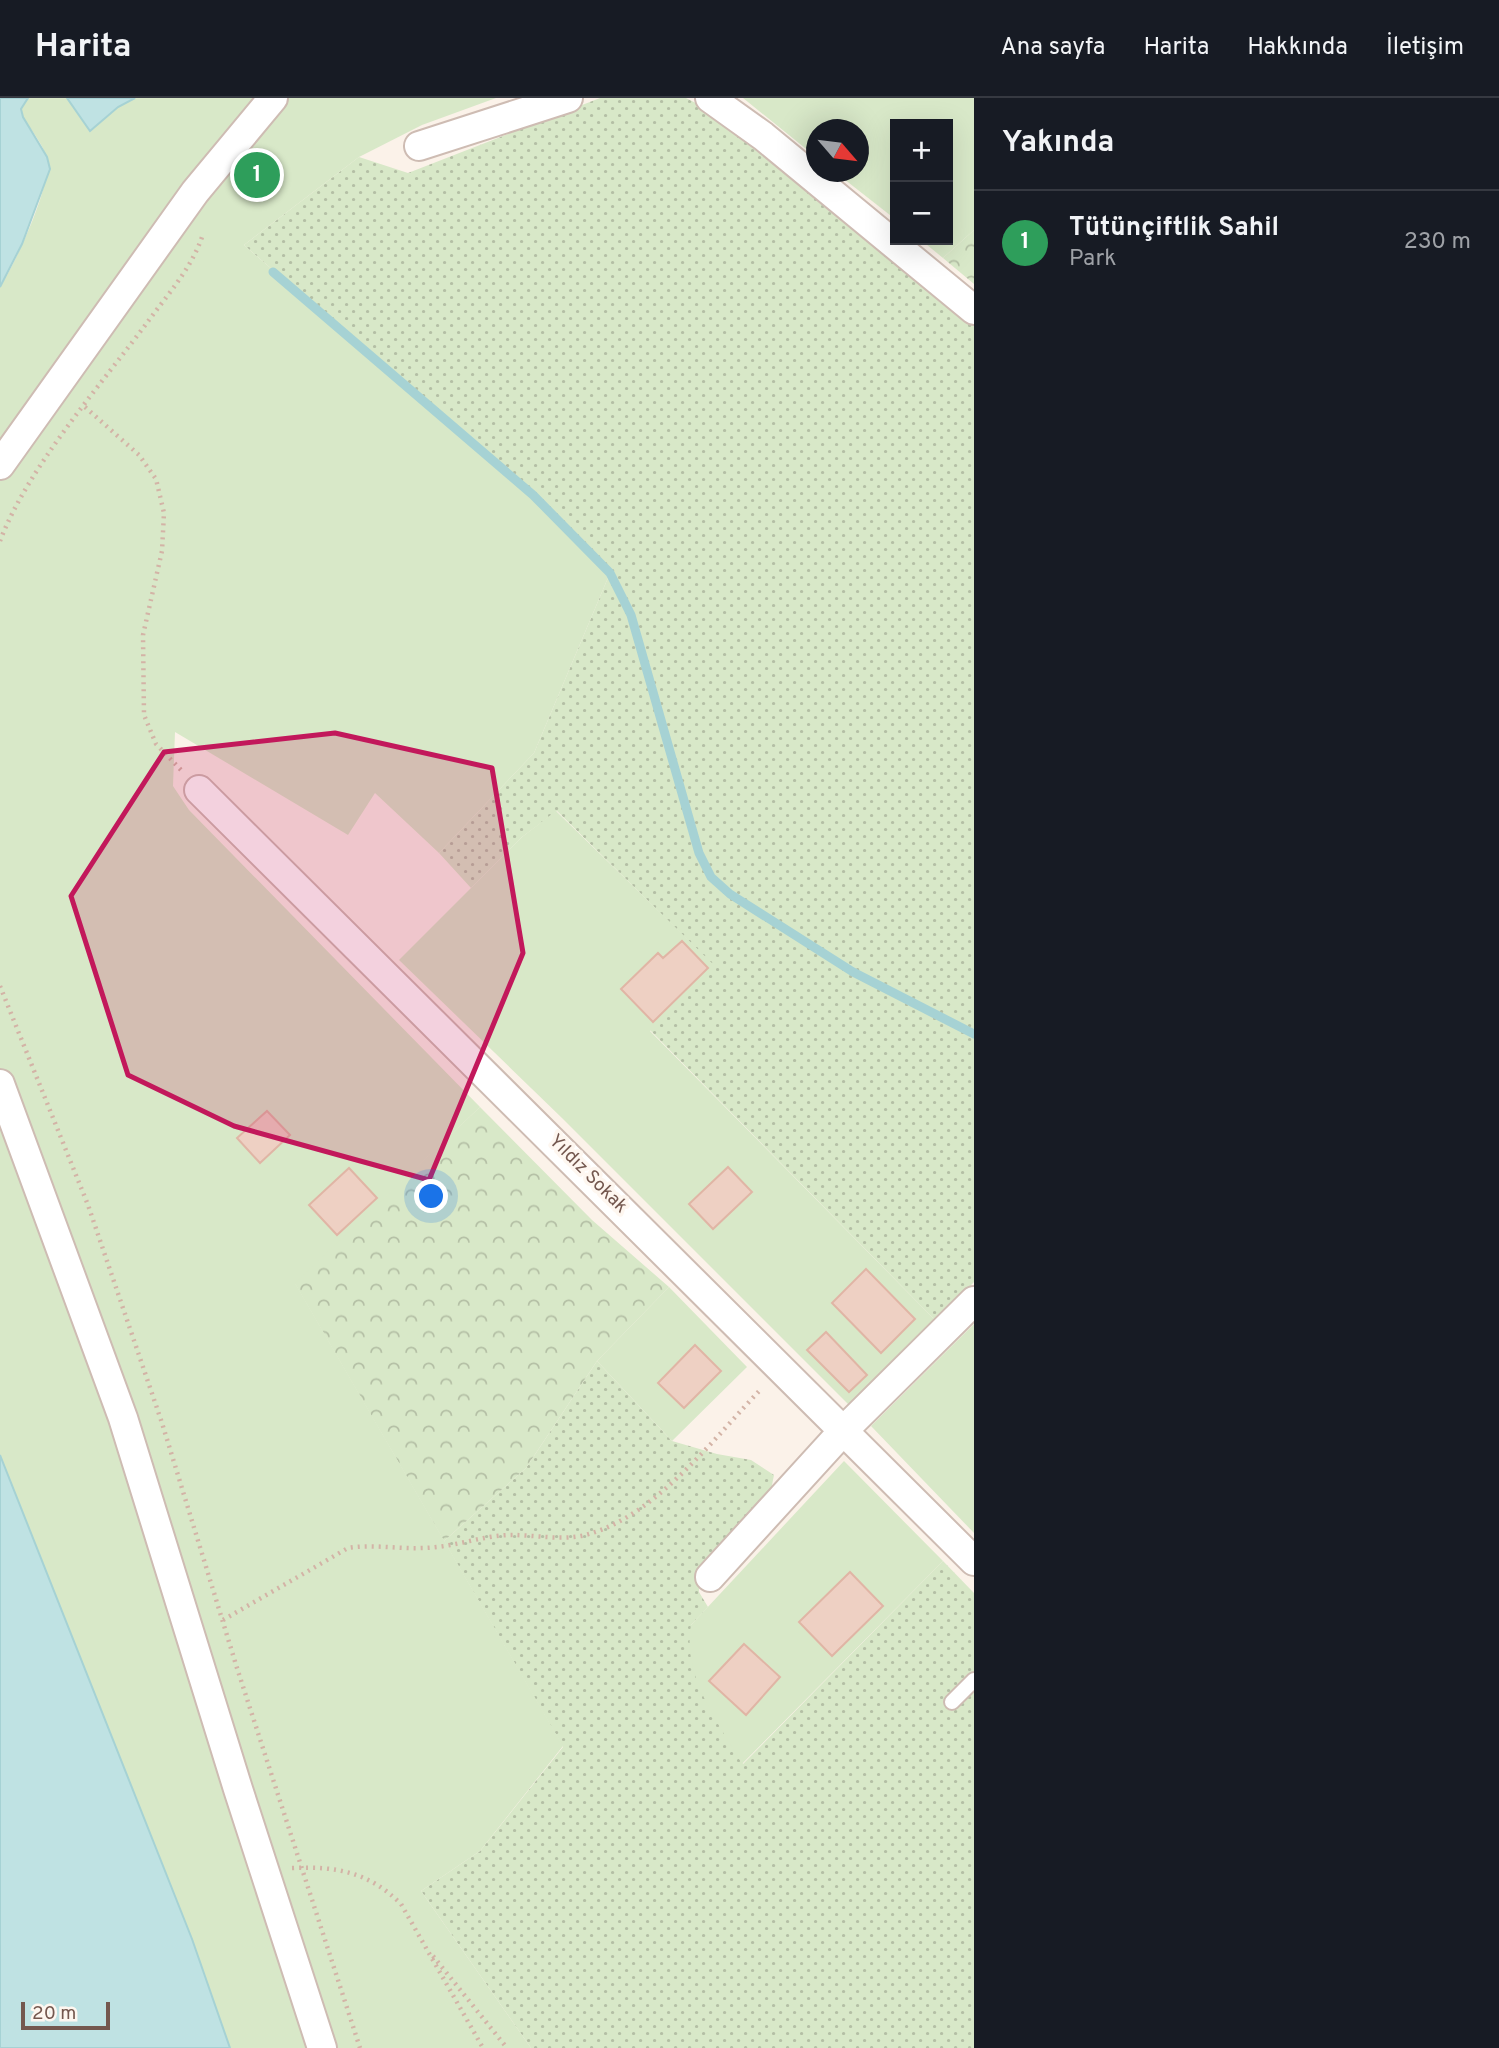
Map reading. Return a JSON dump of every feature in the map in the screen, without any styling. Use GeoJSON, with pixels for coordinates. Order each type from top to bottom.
{"type":"FeatureCollection","features":[{"type":"Feature","properties":{"kind":"street"},"geometry":{"type":"LineString","coordinates":[[0,465],[195,192],[273,98]]}},
{"type":"Feature","properties":{"kind":"street"},"geometry":{"type":"LineString","coordinates":[[419,146],[568,98]]}},
{"type":"Feature","properties":{"kind":"street"},"geometry":{"type":"LineString","coordinates":[[710,98],[764,136],[974,310]]}},
{"type":"Feature","properties":{"kind":"street","name":"Yıldız Sokak"},"geometry":{"type":"LineString","coordinates":[[199,790],[974,1561]]}},
{"type":"Feature","properties":{"kind":"street"},"geometry":{"type":"LineString","coordinates":[[0,1084],[123,1418],[322,2048]]}},
{"type":"Feature","properties":{"kind":"street"},"geometry":{"type":"LineString","coordinates":[[710,1577],[844,1430],[974,1301]]}},
{"type":"Feature","properties":{"kind":"lane"},"geometry":{"type":"LineString","coordinates":[[952,1702],[974,1680]]}},
{"type":"Feature","properties":{"kind":"path"},"geometry":{"type":"LineString","coordinates":[[0,541],[10,515],[32,480],[198,250],[204,230],[195,192]]}},
{"type":"Feature","properties":{"kind":"path"},"geometry":{"type":"LineString","coordinates":[[85,407],[139,455],[156,479],[163,513],[162,551],[143,635],[144,715],[156,744],[199,790]]}},
{"type":"Feature","properties":{"kind":"path"},"geometry":{"type":"LineString","coordinates":[[0,986],[92,1217],[162,1423],[360,2048]]}},
{"type":"Feature","properties":{"kind":"path"},"geometry":{"type":"LineString","coordinates":[[223,1620],[348,1548],[371,1545],[422,1548],[510,1535],[549,1538],[591,1534],[625,1518],[662,1491],[782,1368]]}},
{"type":"Feature","properties":{"kind":"path"},"geometry":{"type":"LineString","coordinates":[[264,1869],[341,1868],[385,1888],[401,1904],[483,2048]]}},
{"type":"Feature","properties":{"kind":"path"},"geometry":{"type":"LineString","coordinates":[[425,1946],[507,2048]]}},
{"type":"Feature","properties":{"kind":"highlighted area"},"geometry":{"type":"Polygon","coordinates":[[[335,733],[492,768],[523,953],[429,1180],[234,1126],[128,1075],[71,896],[164,752],[335,733]]]}},
{"type":"Feature","properties":{"kind":"green space"},"geometry":{"type":"Polygon","coordinates":[[[28,98],[67,98],[90,130],[118,107],[135,98],[496,98],[422,125],[359,157],[244,245],[533,495],[610,573],[534,753],[439,853],[375,793],[348,835],[175,732],[173,786],[189,810],[480,1107],[295,1283],[563,1746],[480,1851],[421,1891],[531,2048],[230,2048],[192,1939],[0,1455],[0,287],[31,224],[47,171],[45,154],[23,117],[21,109],[28,98]]]}},
{"type":"Feature","properties":{"kind":"green space"},"geometry":{"type":"Polygon","coordinates":[[[600,98],[686,98],[711,111],[974,325],[974,1282],[936,1321],[650,1030],[714,966],[557,811],[522,837],[471,888],[439,853],[534,753],[610,573],[533,495],[244,245],[359,157],[408,173],[600,98]]]}},
{"type":"Feature","properties":{"kind":"green space"},"geometry":{"type":"Polygon","coordinates":[[[743,98],[974,98],[974,230],[943,258],[927,245],[953,245],[953,119],[890,119],[890,215],[848,182],[869,182],[869,119],[806,119],[806,149],[743,98]]]}},
{"type":"Feature","properties":{"kind":"green space"},"geometry":{"type":"Polygon","coordinates":[[[974,230],[974,284],[943,258],[974,230]]]}},
{"type":"Feature","properties":{"kind":"green space"},"geometry":{"type":"Polygon","coordinates":[[[556,811],[715,966],[650,1031],[936,1321],[850,1406],[562,1118],[399,960],[522,837],[556,811]]]}},
{"type":"Feature","properties":{"kind":"green space"},"geometry":{"type":"Polygon","coordinates":[[[480,1107],[592,1220],[669,1287],[597,1361],[526,1468],[444,1541],[294,1282],[480,1107]]]}},
{"type":"Feature","properties":{"kind":"green space"},"geometry":{"type":"Polygon","coordinates":[[[669,1287],[747,1367],[672,1441],[597,1361],[669,1287]]]}},
{"type":"Feature","properties":{"kind":"green space"},"geometry":{"type":"Polygon","coordinates":[[[974,1324],[974,1533],[871,1426],[974,1324]]]}},
{"type":"Feature","properties":{"kind":"green space"},"geometry":{"type":"Polygon","coordinates":[[[597,1361],[672,1441],[717,1454],[751,1460],[774,1475],[770,1495],[699,1576],[699,1592],[708,1607],[691,1625],[743,1764],[943,1561],[974,1593],[974,2048],[531,2048],[421,1891],[480,1851],[563,1747],[444,1541],[526,1468],[597,1361]]]}},
{"type":"Feature","properties":{"kind":"green space"},"geometry":{"type":"Polygon","coordinates":[[[844,1461],[943,1561],[742,1764],[713,1715],[697,1680],[692,1663],[691,1625],[844,1461]]]}},
{"type":"Feature","properties":{"kind":"water"},"geometry":{"type":"Polygon","coordinates":[[[0,98],[28,98],[21,109],[23,117],[47,157],[50,169],[22,244],[0,287],[0,98]]]}},
{"type":"Feature","properties":{"kind":"water"},"geometry":{"type":"Polygon","coordinates":[[[67,98],[135,98],[118,107],[90,131],[67,98]]]}},
{"type":"Feature","properties":{"kind":"water"},"geometry":{"type":"Polygon","coordinates":[[[0,1455],[192,1939],[230,2048],[0,2048],[0,1455]]]}},
{"type":"Feature","properties":{"kind":"building"},"geometry":{"type":"Polygon","coordinates":[[[682,941],[708,968],[653,1022],[621,989],[658,953],[663,958],[682,941]]]}},
{"type":"Feature","properties":{"kind":"building"},"geometry":{"type":"Polygon","coordinates":[[[267,1111],[290,1135],[260,1163],[237,1138],[267,1111]]]}},
{"type":"Feature","properties":{"kind":"building"},"geometry":{"type":"Polygon","coordinates":[[[728,1167],[752,1192],[713,1229],[689,1204],[728,1167]]]}},
{"type":"Feature","properties":{"kind":"building"},"geometry":{"type":"Polygon","coordinates":[[[349,1168],[377,1198],[337,1235],[309,1205],[349,1168]]]}},
{"type":"Feature","properties":{"kind":"building"},"geometry":{"type":"Polygon","coordinates":[[[866,1269],[915,1319],[881,1353],[832,1303],[866,1269]]]}},
{"type":"Feature","properties":{"kind":"building"},"geometry":{"type":"Polygon","coordinates":[[[826,1332],[867,1375],[849,1392],[807,1350],[826,1332]]]}},
{"type":"Feature","properties":{"kind":"building"},"geometry":{"type":"Polygon","coordinates":[[[695,1345],[721,1371],[684,1408],[658,1383],[695,1345]]]}},
{"type":"Feature","properties":{"kind":"building"},"geometry":{"type":"Polygon","coordinates":[[[850,1572],[883,1606],[832,1656],[799,1622],[850,1572]]]}},
{"type":"Feature","properties":{"kind":"building"},"geometry":{"type":"Polygon","coordinates":[[[744,1644],[780,1677],[746,1715],[709,1681],[744,1644]]]}},
{"type":"Feature","properties":{"kind":"waterway"},"geometry":{"type":"LineString","coordinates":[[273,272],[533,495],[610,573],[631,615],[699,853],[711,877],[730,894],[853,972],[974,1034]]}},
{"type":"Feature","properties":{"kind":"place","name":"Tütünçiftlik Sahil"},"geometry":{"type":"Point","coordinates":[257,175]}}]}
